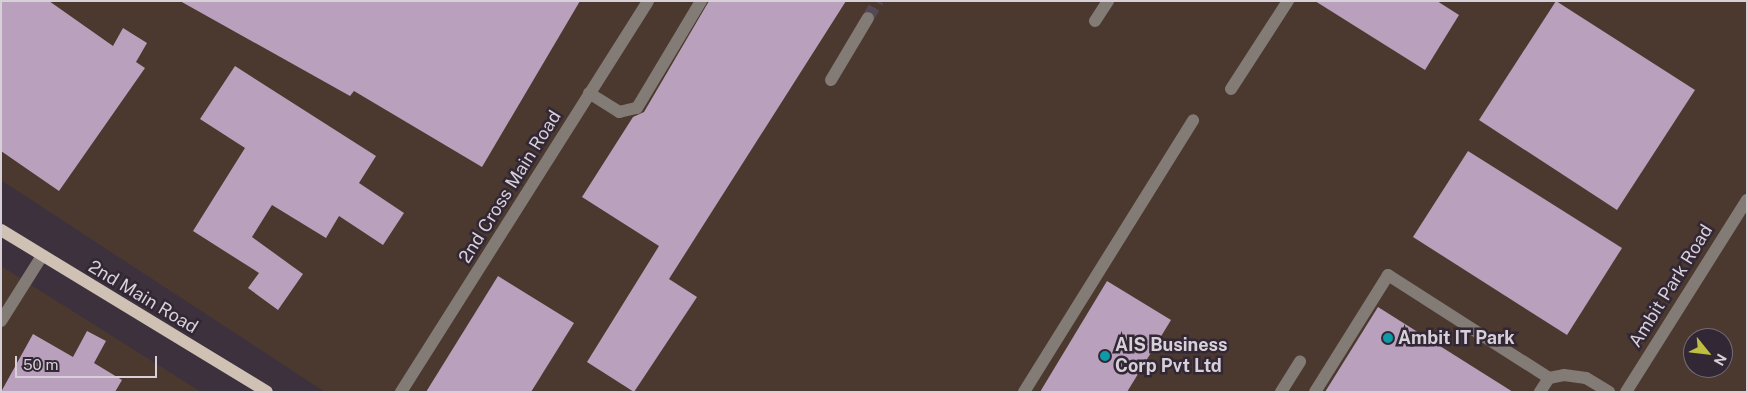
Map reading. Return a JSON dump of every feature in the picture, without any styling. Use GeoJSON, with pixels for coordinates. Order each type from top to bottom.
{"type":"FeatureCollection","features":[{"type":"Feature","properties":{"kind":"main road","name":"2nd Main Road"},"geometry":{"type":"LineString","coordinates":[[1,230],[267,392]]}},
{"type":"Feature","properties":{"kind":"street","name":"2nd Cross Main Road"},"geometry":{"type":"LineString","coordinates":[[401,392],[648,1]]}},
{"type":"Feature","properties":{"kind":"street"},"geometry":{"type":"LineString","coordinates":[[590,93],[619,112],[637,108],[701,1]]}},
{"type":"Feature","properties":{"kind":"street"},"geometry":{"type":"LineString","coordinates":[[1096,21],[1108,1]]}},
{"type":"Feature","properties":{"kind":"street"},"geometry":{"type":"LineString","coordinates":[[1231,89],[1288,1]]}},
{"type":"Feature","properties":{"kind":"street"},"geometry":{"type":"LineString","coordinates":[[831,80],[868,18]]}},
{"type":"Feature","properties":{"kind":"street"},"geometry":{"type":"LineString","coordinates":[[1024,392],[1193,120]]}},
{"type":"Feature","properties":{"kind":"street","name":"Ambit Park Road"},"geometry":{"type":"LineString","coordinates":[[1626,392],[1747,200]]}},
{"type":"Feature","properties":{"kind":"street"},"geometry":{"type":"LineString","coordinates":[[1,321],[42,256]]}},
{"type":"Feature","properties":{"kind":"street"},"geometry":{"type":"LineString","coordinates":[[1315,392],[1388,275],[1549,378],[1586,378],[1609,392]]}},
{"type":"Feature","properties":{"kind":"street"},"geometry":{"type":"LineString","coordinates":[[1281,392],[1300,362]]}},
{"type":"Feature","properties":{"kind":"street"},"geometry":{"type":"LineString","coordinates":[[1540,392],[1549,378]]}},
{"type":"Feature","properties":{"kind":"shaded area"},"geometry":{"type":"Polygon","coordinates":[[[1,1],[1747,1],[1747,392],[325,392],[1,180],[1,1]]]}},
{"type":"Feature","properties":{"kind":"shaded area"},"geometry":{"type":"Polygon","coordinates":[[[1,266],[201,392],[1,392],[1,266]]]}},
{"type":"Feature","properties":{"kind":"building"},"geometry":{"type":"Polygon","coordinates":[[[1,1],[49,1],[113,46],[123,28],[147,43],[136,62],[145,68],[59,191],[1,151],[1,1]]]}},
{"type":"Feature","properties":{"kind":"building"},"geometry":{"type":"Polygon","coordinates":[[[180,1],[580,1],[482,167],[354,91],[350,96],[180,1]]]}},
{"type":"Feature","properties":{"kind":"building"},"geometry":{"type":"Polygon","coordinates":[[[709,1],[846,1],[669,279],[697,297],[634,392],[587,362],[659,246],[582,197],[633,117],[644,112],[709,1]]]}},
{"type":"Feature","properties":{"kind":"building"},"geometry":{"type":"Polygon","coordinates":[[[1315,1],[1437,1],[1459,15],[1425,70],[1315,1]]]}},
{"type":"Feature","properties":{"kind":"building"},"geometry":{"type":"Polygon","coordinates":[[[1556,1],[1695,90],[1617,210],[1479,120],[1556,1]]]}},
{"type":"Feature","properties":{"kind":"building"},"geometry":{"type":"Polygon","coordinates":[[[235,66],[376,156],[359,183],[404,213],[383,245],[339,216],[326,238],[272,205],[252,237],[303,274],[278,310],[248,288],[259,273],[193,231],[245,148],[200,119],[235,66]]]}},
{"type":"Feature","properties":{"kind":"building"},"geometry":{"type":"Polygon","coordinates":[[[1468,151],[1622,248],[1567,335],[1413,237],[1468,151]]]}},
{"type":"Feature","properties":{"kind":"building"},"geometry":{"type":"Polygon","coordinates":[[[498,276],[574,323],[531,392],[426,392],[498,276]]]}},
{"type":"Feature","properties":{"kind":"building","name":"AIS Business Corp Pvt Ltd"},"geometry":{"type":"Polygon","coordinates":[[[1107,281],[1171,320],[1127,392],[1040,392],[1107,281]]]}},
{"type":"Feature","properties":{"kind":"building","name":"Ambit IT Park"},"geometry":{"type":"Polygon","coordinates":[[[1378,307],[1513,392],[1325,392],[1378,307]]]}},
{"type":"Feature","properties":{"kind":"building"},"geometry":{"type":"Polygon","coordinates":[[[87,331],[106,341],[94,363],[122,380],[115,392],[1,392],[33,334],[73,357],[87,331]]]}},
{"type":"Feature","properties":{"kind":"tunnel"},"geometry":{"type":"LineString","coordinates":[[868,18],[878,1]]}},
{"type":"Feature","properties":{"kind":"place","name":"Ambit IT Park"},"geometry":{"type":"Point","coordinates":[1388,338]}},
{"type":"Feature","properties":{"kind":"place","name":"AIS Business Corp Pvt Ltd"},"geometry":{"type":"Point","coordinates":[1105,356]}}]}
